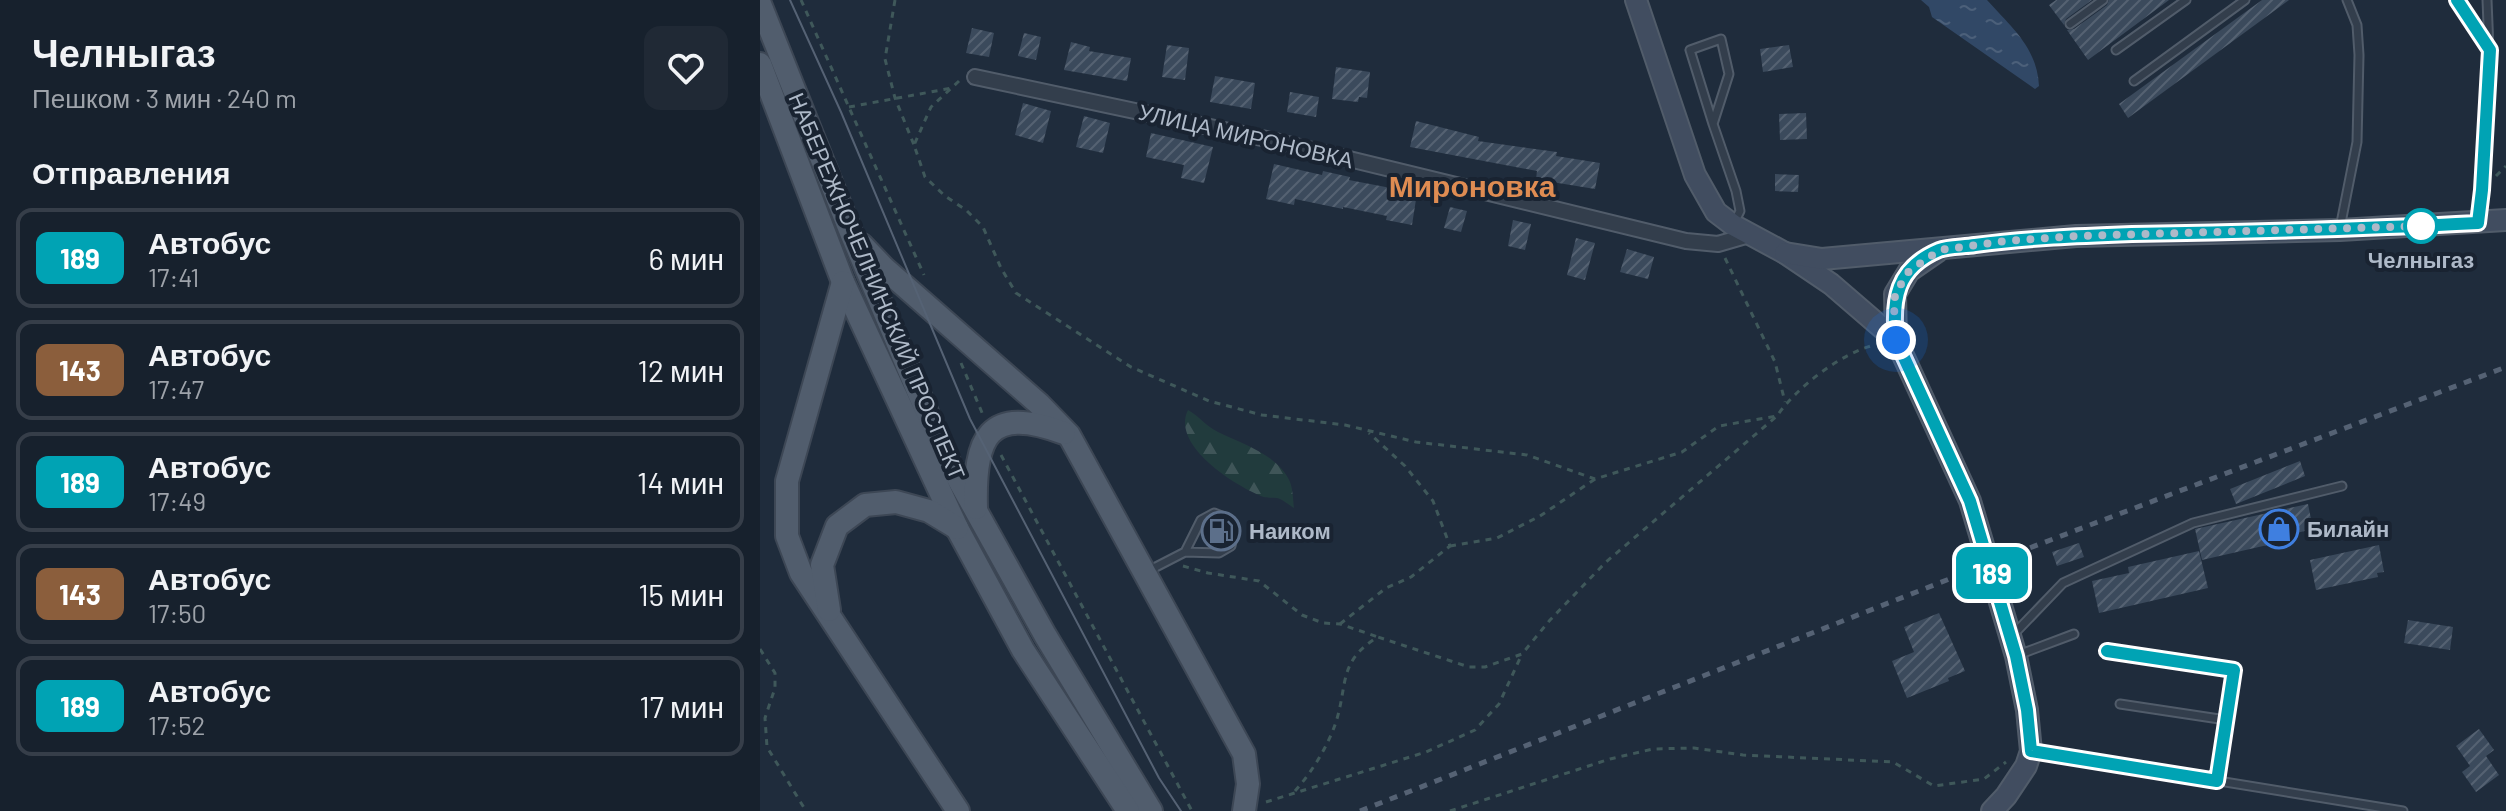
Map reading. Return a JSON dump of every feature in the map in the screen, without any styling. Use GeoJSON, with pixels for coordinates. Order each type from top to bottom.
{"type":"FeatureCollection","features":[{"type":"Feature","properties":{"kind":"main road"},"geometry":{"type":"LineString","coordinates":[[1636,0],[1695,175],[1716,212],[1831,284],[1896,340]]}},
{"type":"Feature","properties":{"kind":"main road","name":"НАБЕРЕЖНОЧЕЛНИНСКИЙ ПРОСПЕКТ"},"geometry":{"type":"LineString","coordinates":[[760,4],[852,235],[945,455],[1045,635],[1151,811]]}},
{"type":"Feature","properties":{"kind":"main road","name":"НАБЕРЕЖНОЧЕЛНИНСКИЙ ПРОСПЕКТ"},"geometry":{"type":"LineString","coordinates":[[760,64],[843,282],[957,528],[1023,650],[1128,811]]}},
{"type":"Feature","properties":{"kind":"main road"},"geometry":{"type":"LineString","coordinates":[[1785,253],[1822,259],[2076,236],[2340,230],[2506,220]]}},
{"type":"Feature","properties":{"kind":"main road"},"geometry":{"type":"LineString","coordinates":[[852,235],[884,268],[1039,404],[1069,435],[1244,754],[1248,784],[1245,810]]}},
{"type":"Feature","properties":{"kind":"main road"},"geometry":{"type":"LineString","coordinates":[[1940,250],[1909,271],[1895,294],[1896,340],[1970,501],[2013,647],[2027,710],[2029,758],[2006,796],[1992,811]]}},
{"type":"Feature","properties":{"kind":"main road"},"geometry":{"type":"LineString","coordinates":[[843,282],[787,481],[787,536],[801,573],[958,811]]}},
{"type":"Feature","properties":{"kind":"main road"},"geometry":{"type":"LineString","coordinates":[[976,512],[975,474],[982,443],[998,426],[1017,422],[1039,423],[1069,435]]}},
{"type":"Feature","properties":{"kind":"main road"},"geometry":{"type":"LineString","coordinates":[[830,615],[822,565],[837,526],[865,505],[896,502],[929,511],[957,528]]}},
{"type":"Feature","properties":{"kind":"street","name":"УЛИЦА МИРОНОВКА"},"geometry":{"type":"LineString","coordinates":[[975,77],[1271,140],[1686,241],[1718,244],[1741,230]]}},
{"type":"Feature","properties":{"kind":"lane"},"geometry":{"type":"LineString","coordinates":[[2070,24],[2103,0]]}},
{"type":"Feature","properties":{"kind":"lane"},"geometry":{"type":"LineString","coordinates":[[2116,50],[2186,0]]}},
{"type":"Feature","properties":{"kind":"lane"},"geometry":{"type":"LineString","coordinates":[[2134,81],[2245,0]]}},
{"type":"Feature","properties":{"kind":"lane"},"geometry":{"type":"LineString","coordinates":[[2340,230],[2357,142],[2357,25],[2347,0]]}},
{"type":"Feature","properties":{"kind":"lane"},"geometry":{"type":"LineString","coordinates":[[2457,0],[2490,50]]}},
{"type":"Feature","properties":{"kind":"lane"},"geometry":{"type":"LineString","coordinates":[[2478,223],[2490,50],[2487,0]]}},
{"type":"Feature","properties":{"kind":"lane"},"geometry":{"type":"LineString","coordinates":[[1713,124],[1729,74],[1721,39],[1690,50],[1713,124],[1736,191],[1741,230]]}},
{"type":"Feature","properties":{"kind":"lane"},"geometry":{"type":"LineString","coordinates":[[2013,647],[2063,583],[2193,523],[2342,486]]}},
{"type":"Feature","properties":{"kind":"lane"},"geometry":{"type":"LineString","coordinates":[[1146,573],[1185,552],[1219,553],[1231,546],[1234,533],[1227,518],[1214,513],[1201,520],[1185,552]]}},
{"type":"Feature","properties":{"kind":"lane"},"geometry":{"type":"LineString","coordinates":[[2013,647],[2074,634]]}},
{"type":"Feature","properties":{"kind":"lane"},"geometry":{"type":"LineString","coordinates":[[2107,651],[2234,670],[2217,781]]}},
{"type":"Feature","properties":{"kind":"lane"},"geometry":{"type":"LineString","coordinates":[[2120,704],[2226,720]]}},
{"type":"Feature","properties":{"kind":"lane"},"geometry":{"type":"LineString","coordinates":[[2029,758],[2217,781],[2403,811]]}},
{"type":"Feature","properties":{"kind":"path"},"geometry":{"type":"LineString","coordinates":[[801,0],[923,275]]}},
{"type":"Feature","properties":{"kind":"path"},"geometry":{"type":"LineString","coordinates":[[895,0],[885,59],[895,98],[925,177],[983,227],[1016,293],[1131,367],[1209,401],[1262,415],[1345,425],[1416,442],[1527,455],[1595,479]]}},
{"type":"Feature","properties":{"kind":"path"},"geometry":{"type":"LineString","coordinates":[[914,145],[931,107],[961,79],[975,77]]}},
{"type":"Feature","properties":{"kind":"path"},"geometry":{"type":"LineString","coordinates":[[848,107],[952,88]]}},
{"type":"Feature","properties":{"kind":"path"},"geometry":{"type":"LineString","coordinates":[[1718,244],[1775,362],[1785,403]]}},
{"type":"Feature","properties":{"kind":"path"},"geometry":{"type":"LineString","coordinates":[[1245,810],[1295,791],[1426,752],[1475,730],[1499,704],[1522,654],[1606,562],[1777,416],[1785,403],[1822,373],[1859,348],[1896,340]]}},
{"type":"Feature","properties":{"kind":"path"},"geometry":{"type":"LineString","coordinates":[[960,361],[990,434],[1192,811]]}},
{"type":"Feature","properties":{"kind":"path"},"geometry":{"type":"LineString","coordinates":[[1340,624],[1386,588],[1411,577],[1450,546],[1497,538],[1540,516],[1595,479],[1682,452],[1719,426],[1777,416]]}},
{"type":"Feature","properties":{"kind":"path"},"geometry":{"type":"LineString","coordinates":[[1367,430],[1405,466],[1433,501],[1450,546]]}},
{"type":"Feature","properties":{"kind":"path"},"geometry":{"type":"LineString","coordinates":[[1168,561],[1208,573],[1259,581],[1302,615],[1323,623],[1340,624],[1469,667],[1485,667],[1522,654]]}},
{"type":"Feature","properties":{"kind":"path"},"geometry":{"type":"LineString","coordinates":[[1295,791],[1309,776],[1336,723],[1347,670],[1361,647],[1378,637]]}},
{"type":"Feature","properties":{"kind":"path"},"geometry":{"type":"LineString","coordinates":[[760,649],[775,673],[775,688],[765,718],[767,747],[806,811]]}},
{"type":"Feature","properties":{"kind":"path"},"geometry":{"type":"LineString","coordinates":[[1450,811],[1610,759],[1653,749],[1694,748],[1743,755],[1893,762],[1934,786],[1984,779],[2005,762],[2029,758]]}},
{"type":"Feature","properties":{"kind":"green space"},"geometry":{"type":"Polygon","coordinates":[[[1188,410],[1214,430],[1259,451],[1277,464],[1290,482],[1294,508],[1279,499],[1264,497],[1247,489],[1207,461],[1188,436],[1185,423],[1188,410]]]}},
{"type":"Feature","properties":{"kind":"water"},"geometry":{"type":"Polygon","coordinates":[[[1921,0],[1987,0],[2028,49],[2039,86],[2035,89],[1932,17],[1929,7],[1921,0]]]}},
{"type":"Feature","properties":{"kind":"building"},"geometry":{"type":"Polygon","coordinates":[[[2056,0],[2092,0],[2066,19],[2064,25],[2049,5],[2056,0]]]}},
{"type":"Feature","properties":{"kind":"building"},"geometry":{"type":"Polygon","coordinates":[[[2109,0],[2169,0],[2088,60],[2067,30],[2074,29],[2107,5],[2109,0]]]}},
{"type":"Feature","properties":{"kind":"building"},"geometry":{"type":"Polygon","coordinates":[[[2262,0],[2289,0],[2128,118],[2119,104],[2262,0]]]}},
{"type":"Feature","properties":{"kind":"building"},"geometry":{"type":"Polygon","coordinates":[[[972,28],[994,33],[989,57],[966,53],[972,28]]]}},
{"type":"Feature","properties":{"kind":"building"},"geometry":{"type":"Polygon","coordinates":[[[1024,33],[1041,37],[1036,60],[1018,56],[1024,33]]]}},
{"type":"Feature","properties":{"kind":"building"},"geometry":{"type":"Polygon","coordinates":[[[1071,42],[1090,47],[1089,51],[1131,58],[1127,81],[1064,70],[1071,42]]]}},
{"type":"Feature","properties":{"kind":"building"},"geometry":{"type":"Polygon","coordinates":[[[1167,45],[1189,48],[1185,80],[1162,77],[1167,45]]]}},
{"type":"Feature","properties":{"kind":"building"},"geometry":{"type":"Polygon","coordinates":[[[1789,45],[1793,67],[1763,72],[1760,49],[1789,45]]]}},
{"type":"Feature","properties":{"kind":"building"},"geometry":{"type":"Polygon","coordinates":[[[1336,67],[1370,72],[1367,98],[1359,97],[1358,102],[1332,99],[1336,67]]]}},
{"type":"Feature","properties":{"kind":"building"},"geometry":{"type":"Polygon","coordinates":[[[1215,76],[1255,83],[1251,109],[1210,102],[1215,76]]]}},
{"type":"Feature","properties":{"kind":"building"},"geometry":{"type":"Polygon","coordinates":[[[1290,92],[1319,97],[1316,117],[1287,112],[1290,92]]]}},
{"type":"Feature","properties":{"kind":"building"},"geometry":{"type":"Polygon","coordinates":[[[1023,103],[1051,111],[1043,143],[1015,135],[1023,103]]]}},
{"type":"Feature","properties":{"kind":"building"},"geometry":{"type":"Polygon","coordinates":[[[1806,113],[1807,139],[1780,140],[1779,114],[1806,113]]]}},
{"type":"Feature","properties":{"kind":"building"},"geometry":{"type":"Polygon","coordinates":[[[1084,116],[1110,123],[1103,153],[1076,147],[1084,116]]]}},
{"type":"Feature","properties":{"kind":"building"},"geometry":{"type":"Polygon","coordinates":[[[1416,121],[1479,137],[1478,141],[1557,152],[1556,156],[1600,163],[1595,189],[1552,182],[1551,189],[1535,187],[1537,171],[1410,147],[1416,121]]]}},
{"type":"Feature","properties":{"kind":"building"},"geometry":{"type":"Polygon","coordinates":[[[1151,133],[1213,147],[1204,183],[1181,178],[1184,165],[1146,157],[1151,133]]]}},
{"type":"Feature","properties":{"kind":"building"},"geometry":{"type":"Polygon","coordinates":[[[1274,164],[1322,175],[1323,171],[1350,177],[1349,180],[1417,193],[1412,225],[1343,207],[1295,199],[1294,205],[1266,199],[1274,164]]]}},
{"type":"Feature","properties":{"kind":"building"},"geometry":{"type":"Polygon","coordinates":[[[1775,174],[1799,175],[1798,192],[1775,191],[1775,174]]]}},
{"type":"Feature","properties":{"kind":"building"},"geometry":{"type":"Polygon","coordinates":[[[1450,207],[1467,211],[1461,232],[1444,228],[1450,207]]]}},
{"type":"Feature","properties":{"kind":"building"},"geometry":{"type":"Polygon","coordinates":[[[1513,220],[1531,224],[1525,250],[1508,246],[1513,220]]]}},
{"type":"Feature","properties":{"kind":"building"},"geometry":{"type":"Polygon","coordinates":[[[1576,238],[1595,243],[1585,280],[1567,275],[1576,238]]]}},
{"type":"Feature","properties":{"kind":"building"},"geometry":{"type":"Polygon","coordinates":[[[1627,249],[1654,257],[1648,279],[1620,272],[1627,249]]]}},
{"type":"Feature","properties":{"kind":"building"},"geometry":{"type":"Polygon","coordinates":[[[2300,461],[2305,476],[2236,504],[2230,489],[2300,461]]]}},
{"type":"Feature","properties":{"kind":"building"},"geometry":{"type":"Polygon","coordinates":[[[2308,504],[2313,529],[2284,536],[2285,541],[2202,560],[2195,529],[2308,504]]]}},
{"type":"Feature","properties":{"kind":"building"},"geometry":{"type":"Polygon","coordinates":[[[2079,543],[2084,557],[2057,566],[2052,552],[2079,543]]]}},
{"type":"Feature","properties":{"kind":"building"},"geometry":{"type":"Polygon","coordinates":[[[2379,545],[2384,572],[2377,573],[2378,577],[2316,590],[2310,560],[2379,545]]]}},
{"type":"Feature","properties":{"kind":"building"},"geometry":{"type":"Polygon","coordinates":[[[2199,551],[2208,588],[2099,613],[2092,581],[2129,573],[2128,567],[2199,551]]]}},
{"type":"Feature","properties":{"kind":"building"},"geometry":{"type":"Polygon","coordinates":[[[1939,613],[1965,671],[1907,698],[1892,661],[1914,652],[1904,627],[1939,613]]]}},
{"type":"Feature","properties":{"kind":"building"},"geometry":{"type":"Polygon","coordinates":[[[2408,620],[2453,627],[2450,650],[2404,643],[2408,620]]]}},
{"type":"Feature","properties":{"kind":"building"},"geometry":{"type":"Polygon","coordinates":[[[2479,729],[2494,750],[2486,756],[2499,775],[2476,792],[2462,772],[2470,766],[2456,746],[2479,729]]]}},
{"type":"Feature","properties":{"kind":"tram line"},"geometry":{"type":"LineString","coordinates":[[790,0],[841,112],[970,419],[1159,778],[1181,811]]}},
{"type":"Feature","properties":{"kind":"railway"},"geometry":{"type":"LineString","coordinates":[[1360,811],[1990,563],[2506,367]]}},
{"type":"Feature","properties":{"kind":"bus line","name":"189"},"geometry":{"type":"LineString","coordinates":[[2107,651],[2234,670],[2217,781],[2031,751],[2027,710],[2016,656],[1990,563],[1970,501],[1896,340],[1895,294],[1909,271],[1940,250],[2005,241],[2478,223],[2490,50],[2457,0]]}},
{"type":"Feature","properties":{"kind":"place","name":"Челныгаз"},"geometry":{"type":"Point","coordinates":[2421,226]}},
{"type":"Feature","properties":{"kind":"place","name":"Билайн"},"geometry":{"type":"Point","coordinates":[2279,529]}},
{"type":"Feature","properties":{"kind":"place","name":"Наиком"},"geometry":{"type":"Point","coordinates":[1221,531]}},
{"type":"Feature","properties":{"kind":"district","name":"Мироновка"},"geometry":{"type":"Point","coordinates":[1472,187]}},
{"type":"Feature","properties":{"kind":"route"},"geometry":{"type":"LineString","coordinates":[[1896,340],[1895,294],[1909,271],[1940,250],[2076,236],[2421,226]]}}]}
